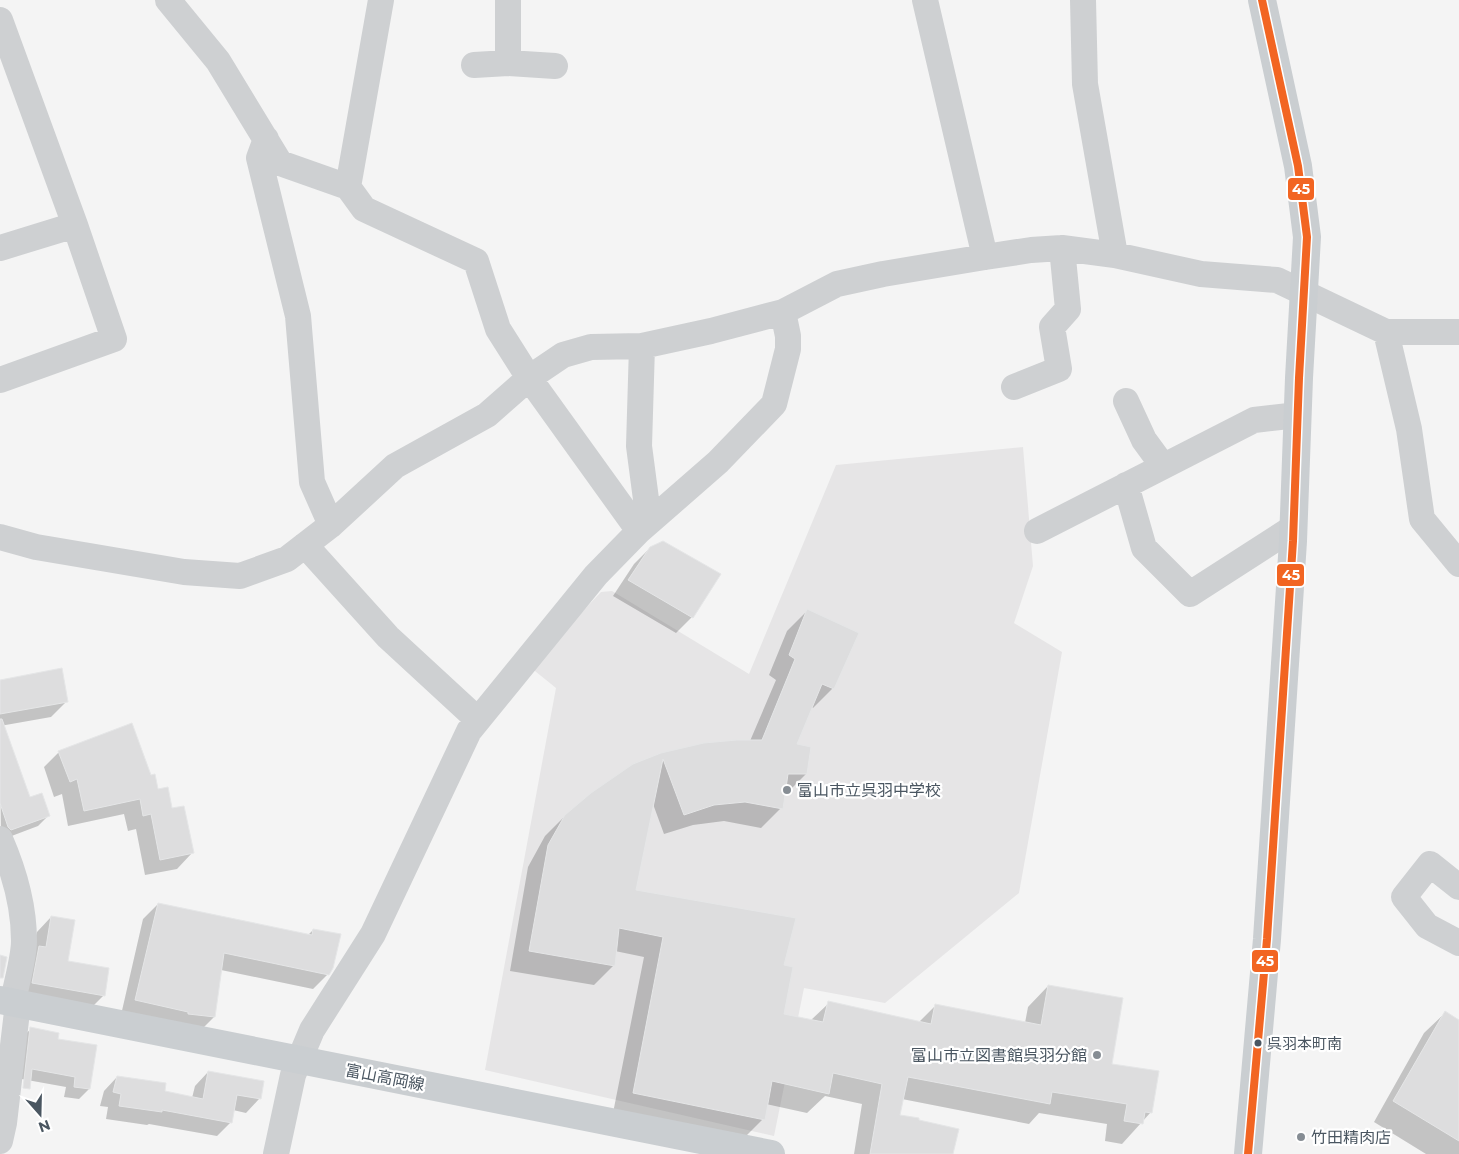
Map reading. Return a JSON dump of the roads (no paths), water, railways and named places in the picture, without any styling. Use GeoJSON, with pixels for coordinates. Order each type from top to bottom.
{"type":"FeatureCollection","features":[{"type":"Feature","properties":{"kind":"main road"},"geometry":{"type":"LineString","coordinates":[[1248,1154],[1267,939],[1294,527],[1307,237],[1298,166],[1262,0]]}},
{"type":"Feature","properties":{"kind":"main road","name":"富山高岡線"},"geometry":{"type":"LineString","coordinates":[[10,1002],[764,1153]]}},
{"type":"Feature","properties":{"kind":"street"},"geometry":{"type":"LineString","coordinates":[[168,0],[218,61],[280,164],[348,186],[364,209],[476,261],[498,329],[529,378],[644,527]]}},
{"type":"Feature","properties":{"kind":"street"},"geometry":{"type":"LineString","coordinates":[[348,186],[381,0]]}},
{"type":"Feature","properties":{"kind":"street"},"geometry":{"type":"LineString","coordinates":[[508,0],[508,63]]}},
{"type":"Feature","properties":{"kind":"street"},"geometry":{"type":"LineString","coordinates":[[925,0],[985,256]]}},
{"type":"Feature","properties":{"kind":"street"},"geometry":{"type":"LineString","coordinates":[[1083,0],[1085,84],[1115,255]]}},
{"type":"Feature","properties":{"kind":"street"},"geometry":{"type":"LineString","coordinates":[[0,20],[75,225],[114,339],[0,380]]}},
{"type":"Feature","properties":{"kind":"street"},"geometry":{"type":"LineString","coordinates":[[474,64],[508,63],[555,66]]}},
{"type":"Feature","properties":{"kind":"street"},"geometry":{"type":"LineString","coordinates":[[266,140],[259,158],[298,316],[312,482],[331,525]]}},
{"type":"Feature","properties":{"kind":"street"},"geometry":{"type":"LineString","coordinates":[[0,248],[75,225]]}},
{"type":"Feature","properties":{"kind":"street"},"geometry":{"type":"LineString","coordinates":[[1014,387],[1059,369],[1052,327],[1068,309],[1062,248]]}},
{"type":"Feature","properties":{"kind":"street"},"geometry":{"type":"LineString","coordinates":[[0,537],[36,547],[184,572],[240,576],[287,559],[331,525],[395,466],[487,415],[529,378],[563,355],[591,347],[642,346],[783,312],[837,284],[985,256],[1062,248],[1115,255],[1201,274],[1277,280],[1386,332],[1459,332]]}},
{"type":"Feature","properties":{"kind":"street"},"geometry":{"type":"LineString","coordinates":[[276,1154],[293,1076],[312,1030],[373,934],[469,731],[596,575],[644,527],[718,462],[774,404],[788,348],[788,336],[783,312]]}},
{"type":"Feature","properties":{"kind":"street"},"geometry":{"type":"LineString","coordinates":[[1386,332],[1409,428],[1422,519],[1459,564]]}},
{"type":"Feature","properties":{"kind":"street"},"geometry":{"type":"LineString","coordinates":[[642,346],[639,446],[644,527]]}},
{"type":"Feature","properties":{"kind":"street"},"geometry":{"type":"LineString","coordinates":[[1126,401],[1144,440],[1163,466]]}},
{"type":"Feature","properties":{"kind":"street"},"geometry":{"type":"LineString","coordinates":[[1037,531],[1254,420],[1298,414]]}},
{"type":"Feature","properties":{"kind":"street"},"geometry":{"type":"LineString","coordinates":[[1126,485],[1144,548],[1190,594],[1294,527]]}},
{"type":"Feature","properties":{"kind":"street"},"geometry":{"type":"LineString","coordinates":[[305,545],[388,637],[478,720]]}},
{"type":"Feature","properties":{"kind":"street"},"geometry":{"type":"LineString","coordinates":[[0,839],[10,863],[21,905],[24,942],[10,1002],[4,1123],[0,1141]]}},
{"type":"Feature","properties":{"kind":"street"},"geometry":{"type":"LineString","coordinates":[[1459,887],[1430,864],[1404,897],[1427,926],[1459,944]]}},
{"type":"Feature","properties":{"kind":"place","name":"富山市立呉羽中学校"},"geometry":{"type":"Point","coordinates":[787,790]}},
{"type":"Feature","properties":{"kind":"place","name":"呉羽本町南"},"geometry":{"type":"Point","coordinates":[1258,1043]}},
{"type":"Feature","properties":{"kind":"place","name":"富山市立図書館呉羽分館"},"geometry":{"type":"Point","coordinates":[1097,1055]}},
{"type":"Feature","properties":{"kind":"place","name":"竹田精肉店"},"geometry":{"type":"Point","coordinates":[1301,1137]}}]}
